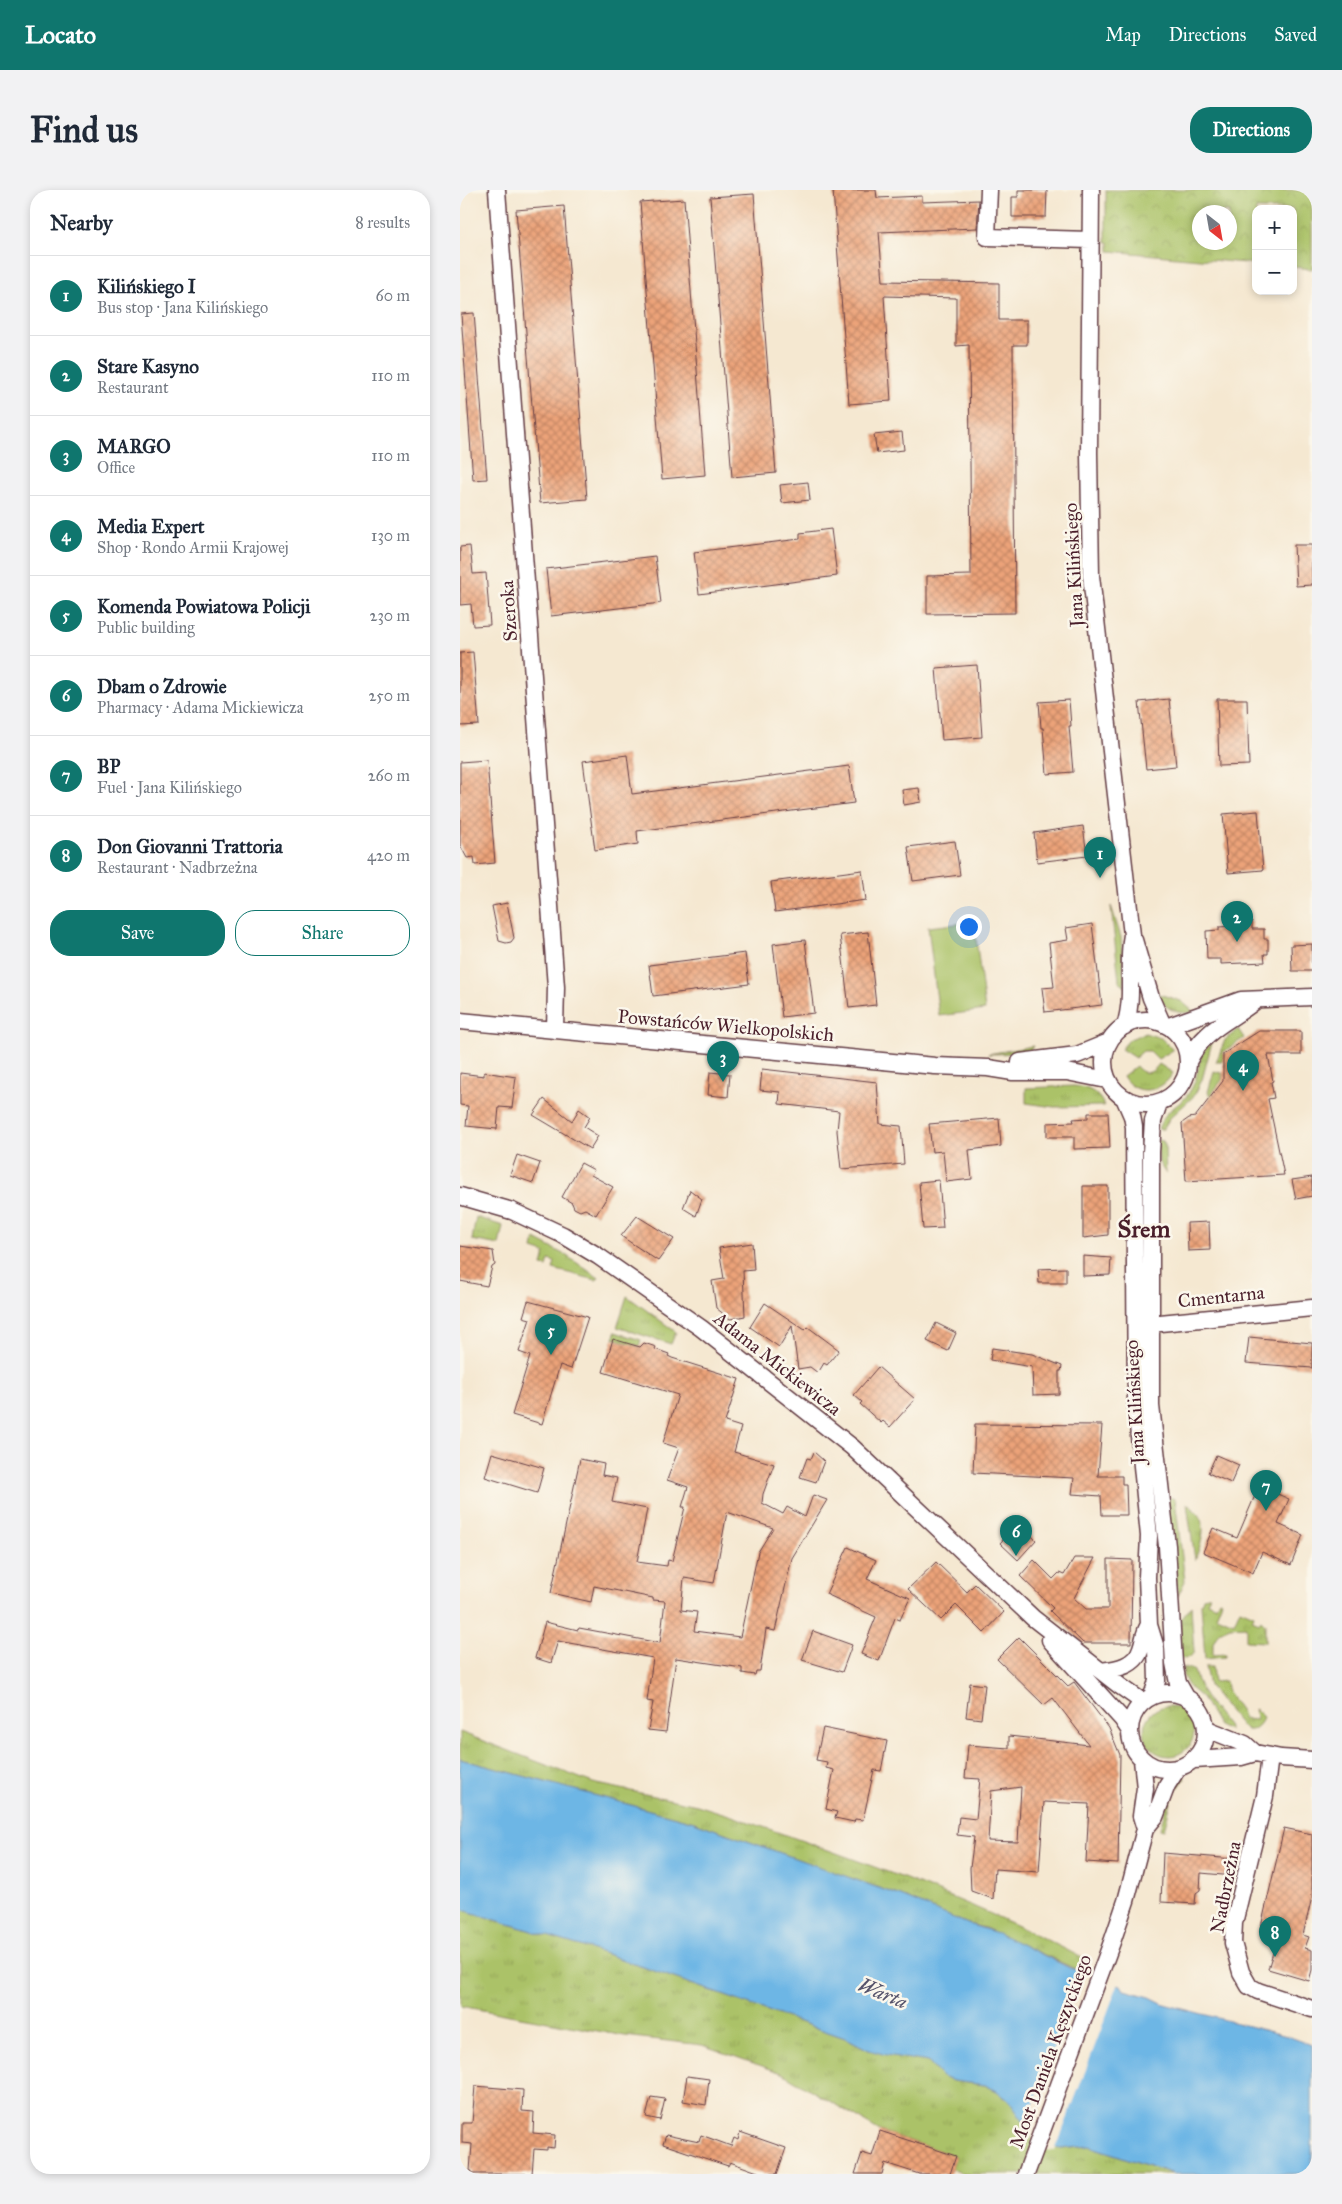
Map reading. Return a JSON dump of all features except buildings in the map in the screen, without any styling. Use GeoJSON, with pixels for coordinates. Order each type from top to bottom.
{"type":"FeatureCollection","features":[{"type":"Feature","properties":{"kind":"street","name":"Szeroka"},"geometry":{"type":"LineString","coordinates":[[497,190],[556,987],[555,1029]]}},
{"type":"Feature","properties":{"kind":"street"},"geometry":{"type":"LineString","coordinates":[[989,190],[987,237],[1090,240]]}},
{"type":"Feature","properties":{"kind":"street","name":"Jana Kilińskiego"},"geometry":{"type":"LineString","coordinates":[[1091,190],[1089,453],[1091,576],[1132,935],[1129,956],[1130,1001],[1125,1026]]}},
{"type":"Feature","properties":{"kind":"street","name":"Jana Kilińskiego"},"geometry":{"type":"LineString","coordinates":[[1132,935],[1138,947],[1151,998],[1165,1025]]}},
{"type":"Feature","properties":{"kind":"street"},"geometry":{"type":"LineString","coordinates":[[1165,1025],[1235,1002],[1312,998]]}},
{"type":"Feature","properties":{"kind":"street"},"geometry":{"type":"LineString","coordinates":[[1189,1060],[1183,1040],[1165,1025],[1143,1020],[1125,1026],[1109,1042],[1103,1061],[1107,1080],[1117,1094],[1125,1100],[1141,1105],[1159,1104],[1171,1097],[1181,1087],[1187,1074],[1189,1060],[1197,1045],[1206,1035],[1255,1001]]}},
{"type":"Feature","properties":{"kind":"street","name":"Powstańców Wielkopolskich"},"geometry":{"type":"LineString","coordinates":[[460,1021],[929,1065],[988,1068],[1012,1072],[1067,1072],[1107,1080]]}},
{"type":"Feature","properties":{"kind":"street","name":"Powstańców Wielkopolskich"},"geometry":{"type":"LineString","coordinates":[[988,1068],[1010,1063],[1078,1055],[1109,1042]]}},
{"type":"Feature","properties":{"kind":"street","name":"Jana Kilińskiego"},"geometry":{"type":"LineString","coordinates":[[1125,1100],[1132,1116],[1134,1127],[1136,1406],[1150,1545],[1147,1577],[1149,1624],[1154,1640],[1157,1665],[1156,1686],[1147,1699]]}},
{"type":"Feature","properties":{"kind":"street","name":"Jana Kilińskiego"},"geometry":{"type":"LineString","coordinates":[[1159,1104],[1153,1121],[1151,1152],[1151,1406],[1167,1546],[1174,1664],[1178,1683],[1186,1697]]}},
{"type":"Feature","properties":{"kind":"street","name":"Adama Mickiewicza"},"geometry":{"type":"LineString","coordinates":[[460,1196],[512,1211],[563,1235],[598,1256],[701,1328],[776,1385],[865,1458],[1033,1618],[1101,1671],[1147,1699]]}},
{"type":"Feature","properties":{"kind":"street","name":"Cmentarna"},"geometry":{"type":"LineString","coordinates":[[1134,1318],[1150,1324],[1312,1308]]}},
{"type":"Feature","properties":{"kind":"street","name":"Adama Mickiewicza"},"geometry":{"type":"LineString","coordinates":[[1033,1618],[1041,1631],[1122,1719],[1130,1731]]}},
{"type":"Feature","properties":{"kind":"street","name":"Jana Kilińskiego"},"geometry":{"type":"LineString","coordinates":[[1101,1671],[1116,1669],[1133,1660],[1141,1650],[1145,1630],[1149,1624]]}},
{"type":"Feature","properties":{"kind":"street"},"geometry":{"type":"LineString","coordinates":[[1194,1760],[1206,1740],[1207,1729],[1200,1710],[1186,1697],[1175,1693],[1164,1693],[1147,1699],[1131,1720],[1130,1731],[1135,1751],[1142,1760],[1153,1766],[1165,1769],[1178,1768],[1194,1760],[1262,1754],[1312,1760]]}},
{"type":"Feature","properties":{"kind":"street"},"geometry":{"type":"LineString","coordinates":[[1207,1729],[1244,1744],[1262,1754]]}},
{"type":"Feature","properties":{"kind":"street","name":"Nadbrzeżna"},"geometry":{"type":"LineString","coordinates":[[1262,1754],[1265,1796],[1234,1923],[1233,1943],[1241,1972],[1250,1986],[1258,1991],[1312,2010]]}},
{"type":"Feature","properties":{"kind":"street"},"geometry":{"type":"LineString","coordinates":[[1142,1760],[1145,1788],[1140,1816],[1146,1829],[1156,1817],[1167,1785],[1178,1768]]}},
{"type":"Feature","properties":{"kind":"street","name":"Most Daniela Kęszyckiego"},"geometry":{"type":"LineString","coordinates":[[1026,2174],[1112,1942],[1126,1901],[1146,1829]]}},
{"type":"Feature","properties":{"kind":"green space"},"geometry":{"type":"Polygon","coordinates":[[[1106,190],[1312,190],[1312,269],[1297,267],[1297,205],[1252,205],[1252,264],[1109,251],[1109,242],[1106,242],[1106,190]]]}},
{"type":"Feature","properties":{"kind":"green space"},"geometry":{"type":"Polygon","coordinates":[[[1111,906],[1121,937],[1125,987],[1119,981],[1111,906]]]}},
{"type":"Feature","properties":{"kind":"green space"},"geometry":{"type":"Polygon","coordinates":[[[974,922],[985,1010],[939,1016],[928,927],[974,922]]]}},
{"type":"Feature","properties":{"kind":"green space"},"geometry":{"type":"Polygon","coordinates":[[[1156,993],[1181,1001],[1194,1012],[1182,1013],[1172,1010],[1163,1003],[1156,993]]]}},
{"type":"Feature","properties":{"kind":"green space"},"geometry":{"type":"Polygon","coordinates":[[[1238,1029],[1244,1038],[1223,1052],[1222,1062],[1216,1062],[1225,1040],[1238,1029]]]}},
{"type":"Feature","properties":{"kind":"green space"},"geometry":{"type":"Polygon","coordinates":[[[1145,1033],[1161,1038],[1173,1050],[1158,1059],[1150,1051],[1143,1051],[1135,1058],[1121,1049],[1130,1039],[1145,1033]]]}},
{"type":"Feature","properties":{"kind":"green space"},"geometry":{"type":"Polygon","coordinates":[[[1212,1042],[1202,1080],[1194,1096],[1170,1118],[1163,1129],[1158,1129],[1165,1115],[1182,1101],[1190,1091],[1196,1078],[1200,1060],[1206,1048],[1212,1042]]]}},
{"type":"Feature","properties":{"kind":"green space"},"geometry":{"type":"Polygon","coordinates":[[[1033,1046],[1028,1053],[988,1054],[1033,1046]]]}},
{"type":"Feature","properties":{"kind":"green space"},"geometry":{"type":"Polygon","coordinates":[[[1159,1064],[1173,1073],[1168,1080],[1156,1088],[1141,1090],[1128,1083],[1123,1076],[1136,1066],[1142,1071],[1151,1072],[1159,1064]]]}},
{"type":"Feature","properties":{"kind":"green space"},"geometry":{"type":"Polygon","coordinates":[[[1214,1071],[1222,1073],[1222,1080],[1210,1096],[1208,1092],[1214,1071]]]}},
{"type":"Feature","properties":{"kind":"green space"},"geometry":{"type":"Polygon","coordinates":[[[1074,1086],[1092,1091],[1099,1097],[1104,1106],[1054,1107],[1026,1103],[1026,1088],[1074,1086]]]}},
{"type":"Feature","properties":{"kind":"green space"},"geometry":{"type":"Polygon","coordinates":[[[1157,1140],[1163,1141],[1165,1145],[1166,1174],[1159,1163],[1157,1140]]]}},
{"type":"Feature","properties":{"kind":"green space"},"geometry":{"type":"Polygon","coordinates":[[[476,1217],[503,1226],[499,1245],[472,1240],[476,1217]]]}},
{"type":"Feature","properties":{"kind":"green space"},"geometry":{"type":"Polygon","coordinates":[[[535,1239],[567,1256],[599,1278],[596,1280],[553,1269],[555,1262],[549,1260],[547,1267],[542,1266],[545,1253],[533,1249],[535,1239]]]}},
{"type":"Feature","properties":{"kind":"green space"},"geometry":{"type":"Polygon","coordinates":[[[627,1296],[676,1332],[671,1344],[617,1327],[627,1296]]]}},
{"type":"Feature","properties":{"kind":"green space"},"geometry":{"type":"Polygon","coordinates":[[[615,1332],[641,1340],[639,1346],[614,1338],[615,1332]]]}},
{"type":"Feature","properties":{"kind":"green space"},"geometry":{"type":"Polygon","coordinates":[[[1166,1496],[1175,1499],[1185,1581],[1178,1596],[1166,1496]]]}},
{"type":"Feature","properties":{"kind":"green space"},"geometry":{"type":"Polygon","coordinates":[[[1187,1504],[1200,1517],[1203,1530],[1195,1560],[1187,1504]]]}},
{"type":"Feature","properties":{"kind":"green space"},"geometry":{"type":"Polygon","coordinates":[[[1210,1596],[1207,1602],[1216,1606],[1219,1600],[1222,1601],[1216,1616],[1234,1623],[1240,1609],[1254,1615],[1252,1620],[1259,1623],[1261,1620],[1265,1624],[1265,1642],[1246,1641],[1246,1626],[1230,1627],[1219,1632],[1213,1643],[1213,1655],[1225,1654],[1225,1657],[1205,1659],[1201,1604],[1203,1598],[1210,1596]]]}},
{"type":"Feature","properties":{"kind":"green space"},"geometry":{"type":"Polygon","coordinates":[[[1191,1606],[1194,1652],[1190,1657],[1180,1659],[1180,1620],[1191,1606]]]}},
{"type":"Feature","properties":{"kind":"green space"},"geometry":{"type":"Polygon","coordinates":[[[1205,1667],[1212,1667],[1214,1682],[1226,1681],[1231,1698],[1240,1709],[1244,1719],[1257,1720],[1254,1709],[1260,1713],[1263,1718],[1258,1726],[1250,1730],[1244,1729],[1209,1686],[1205,1667]]]}},
{"type":"Feature","properties":{"kind":"green space"},"geometry":{"type":"Polygon","coordinates":[[[1183,1668],[1189,1668],[1194,1671],[1203,1693],[1229,1730],[1218,1725],[1202,1698],[1189,1687],[1183,1676],[1183,1668]]]}},
{"type":"Feature","properties":{"kind":"green space"},"geometry":{"type":"Polygon","coordinates":[[[1169,1706],[1179,1708],[1187,1713],[1192,1721],[1194,1731],[1192,1741],[1187,1749],[1179,1754],[1169,1756],[1159,1754],[1151,1749],[1146,1741],[1144,1731],[1146,1721],[1151,1713],[1159,1708],[1169,1706]]]}},
{"type":"Feature","properties":{"kind":"green space"},"geometry":{"type":"Polygon","coordinates":[[[460,1732],[593,1783],[697,1805],[820,1847],[910,1881],[1000,1918],[1086,1960],[1082,1972],[985,1928],[968,1924],[901,1896],[694,1822],[460,1759],[460,1732]]]}},
{"type":"Feature","properties":{"kind":"green space"},"geometry":{"type":"Polygon","coordinates":[[[1183,1776],[1185,1779],[1173,1794],[1164,1830],[1160,1829],[1170,1793],[1183,1776]]]}},
{"type":"Feature","properties":{"kind":"green space"},"geometry":{"type":"Polygon","coordinates":[[[460,1909],[603,1953],[848,2039],[869,2050],[928,2062],[942,2077],[953,2081],[985,2085],[997,2091],[1009,2101],[1020,2116],[1061,2149],[1089,2146],[1174,2174],[962,2174],[952,2168],[956,2156],[880,2131],[782,2073],[702,2045],[625,2036],[460,2006],[460,1909]]]}},
{"type":"Feature","properties":{"kind":"water","name":"Warta"},"geometry":{"type":"Polygon","coordinates":[[[460,1759],[694,1822],[901,1896],[968,1924],[998,1933],[1070,1968],[1121,1985],[1124,1990],[1150,1997],[1164,2004],[1287,2036],[1312,2045],[1312,2174],[1174,2174],[1089,2146],[1061,2149],[1047,2147],[1035,2138],[1009,2101],[997,2091],[985,2085],[953,2081],[942,2077],[928,2062],[886,2055],[869,2050],[848,2039],[603,1953],[460,1909],[460,1759]]]}},
{"type":"Feature","properties":{"kind":"pier"},"geometry":{"type":"Polygon","coordinates":[[[1083,1970],[1119,1982],[1055,2151],[1046,2150],[1033,2140],[1025,2127],[1083,1970]]]}},
{"type":"Feature","properties":{"kind":"place","name":"Kilińskiego I"},"geometry":{"type":"Point","coordinates":[1100,878]}},
{"type":"Feature","properties":{"kind":"place","name":"Stare Kasyno"},"geometry":{"type":"Point","coordinates":[1237,942]}},
{"type":"Feature","properties":{"kind":"place","name":"MARGO"},"geometry":{"type":"Point","coordinates":[723,1082]}},
{"type":"Feature","properties":{"kind":"place","name":"Media Expert"},"geometry":{"type":"Point","coordinates":[1243,1091]}},
{"type":"Feature","properties":{"kind":"place","name":"Komenda Powiatowa Policji"},"geometry":{"type":"Point","coordinates":[551,1355]}},
{"type":"Feature","properties":{"kind":"place","name":"BP"},"geometry":{"type":"Point","coordinates":[1266,1511]}},
{"type":"Feature","properties":{"kind":"place","name":"Dbam o Zdrowie"},"geometry":{"type":"Point","coordinates":[1016,1556]}},
{"type":"Feature","properties":{"kind":"place","name":"Don Giovanni Trattoria"},"geometry":{"type":"Point","coordinates":[1275,1957]}},
{"type":"Feature","properties":{"kind":"district","name":"Śrem"},"geometry":{"type":"Point","coordinates":[1144,1229]}}]}
